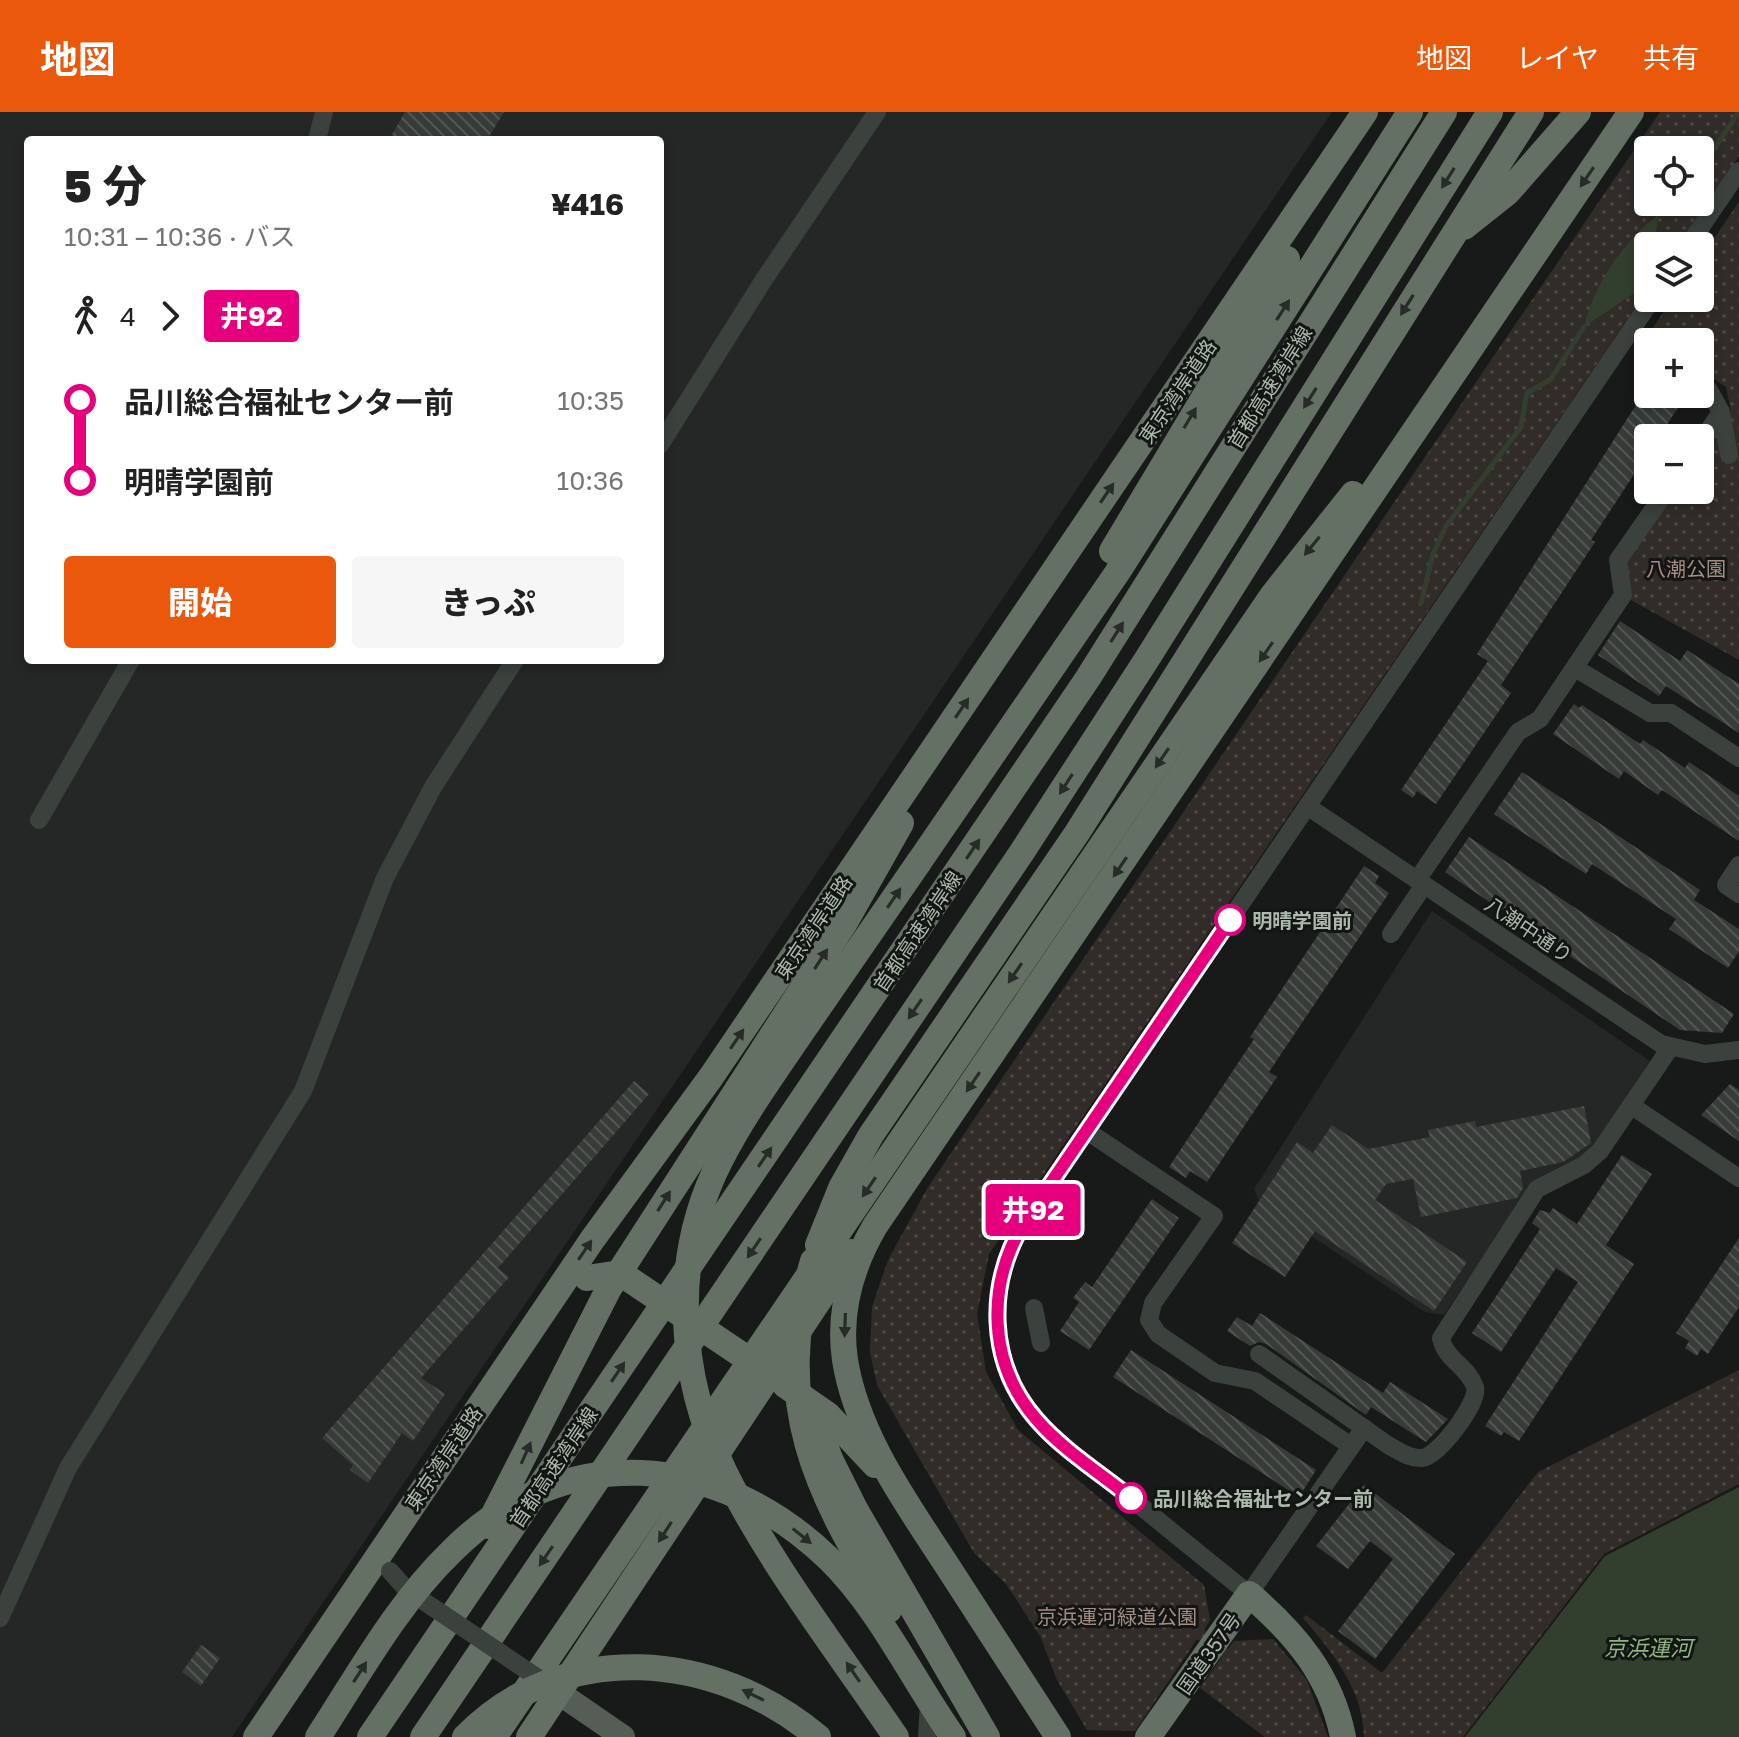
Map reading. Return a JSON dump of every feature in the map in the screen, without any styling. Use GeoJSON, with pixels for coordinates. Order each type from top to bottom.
{"type":"FeatureCollection","features":[{"type":"Feature","properties":{"kind":"highway","name":"東京湾岸道路"},"geometry":{"type":"LineString","coordinates":[[256,1737],[592,1240],[711,1077],[1365,112]]}},
{"type":"Feature","properties":{"kind":"highway"},"geometry":{"type":"LineString","coordinates":[[896,1737],[757,1529],[725,1473],[692,1378],[687,1344],[686,1282],[697,1221],[726,1150],[755,1101],[1059,658],[1410,112]]}},
{"type":"Feature","properties":{"kind":"highway","name":"首都高速湾岸線"},"geometry":{"type":"LineString","coordinates":[[376,1728],[1088,678],[1444,112]]}},
{"type":"Feature","properties":{"kind":"highway","name":"首都高速湾岸線"},"geometry":{"type":"LineString","coordinates":[[423,1737],[1039,826],[1189,594],[1490,112]]}},
{"type":"Feature","properties":{"kind":"highway"},"geometry":{"type":"LineString","coordinates":[[960,1737],[833,1516],[812,1465],[800,1412],[797,1359],[801,1304],[829,1212],[855,1161],[1086,820],[1448,239],[1531,112]]}},
{"type":"Feature","properties":{"kind":"highway"},"geometry":{"type":"LineString","coordinates":[[1448,239],[1508,192],[1578,112]]}},
{"type":"Feature","properties":{"kind":"highway"},"geometry":{"type":"LineString","coordinates":[[1058,1737],[923,1528],[875,1446],[852,1391],[845,1359],[845,1303],[850,1277],[875,1226],[1631,112]]}},
{"type":"Feature","properties":{"kind":"highway"},"geometry":{"type":"LineString","coordinates":[[1059,658],[1115,544],[1312,215],[1346,140]]}},
{"type":"Feature","properties":{"kind":"highway"},"geometry":{"type":"LineString","coordinates":[[494,1737],[1272,596],[1399,437],[1434,401]]}},
{"type":"Feature","properties":{"kind":"highway"},"geometry":{"type":"LineString","coordinates":[[376,1728],[515,1477],[542,1415],[608,1290],[863,893],[900,825],[933,750]]}},
{"type":"Feature","properties":{"kind":"highway"},"geometry":{"type":"LineString","coordinates":[[529,1737],[550,1687],[764,1370],[853,1249],[875,1226]]}},
{"type":"Feature","properties":{"kind":"highway"},"geometry":{"type":"LineString","coordinates":[[813,1261],[807,1363],[820,1436],[855,1509],[987,1737]]}},
{"type":"Feature","properties":{"kind":"highway"},"geometry":{"type":"LineString","coordinates":[[431,1477],[490,1414],[577,1286],[587,1278],[620,1273],[828,1415],[878,1468],[923,1528]]}},
{"type":"Feature","properties":{"kind":"highway"},"geometry":{"type":"LineString","coordinates":[[318,1737],[398,1615],[431,1573],[471,1533],[493,1515],[545,1488],[618,1473],[668,1474],[696,1480],[747,1498],[782,1520],[848,1580],[953,1737]]}},
{"type":"Feature","properties":{"kind":"highway","name":"国道357号"},"geometry":{"type":"LineString","coordinates":[[1148,1737],[1249,1594],[1290,1633],[1318,1669],[1338,1711],[1343,1737]]}},
{"type":"Feature","properties":{"kind":"highway"},"geometry":{"type":"LineString","coordinates":[[465,1737],[492,1714],[538,1686],[590,1669],[620,1666],[677,1670],[735,1686],[791,1716],[818,1737]]}},
{"type":"Feature","properties":{"kind":"main road"},"geometry":{"type":"LineString","coordinates":[[550,1687],[623,1737]]}},
{"type":"Feature","properties":{"kind":"street"},"geometry":{"type":"LineString","coordinates":[[318,136],[324,112]]}},
{"type":"Feature","properties":{"kind":"street"},"geometry":{"type":"LineString","coordinates":[[664,439],[763,281],[877,112]]}},
{"type":"Feature","properties":{"kind":"street"},"geometry":{"type":"LineString","coordinates":[[1698,232],[1739,171]]}},
{"type":"Feature","properties":{"kind":"street"},"geometry":{"type":"LineString","coordinates":[[1364,1428],[1276,1544],[1249,1594],[1051,1434],[1025,1405],[1008,1373],[997,1321],[1003,1270],[1018,1233],[1643,312]]}},
{"type":"Feature","properties":{"kind":"street"},"geometry":{"type":"LineString","coordinates":[[1714,399],[1721,412],[1729,455]]}},
{"type":"Feature","properties":{"kind":"street"},"geometry":{"type":"LineString","coordinates":[[1713,424],[1721,412]]}},
{"type":"Feature","properties":{"kind":"street"},"geometry":{"type":"LineString","coordinates":[[1391,934],[1420,882],[1518,732],[1540,719],[1623,595],[1618,560],[1657,504]]}},
{"type":"Feature","properties":{"kind":"street"},"geometry":{"type":"LineString","coordinates":[[39,820],[129,664]]}},
{"type":"Feature","properties":{"kind":"street"},"geometry":{"type":"LineString","coordinates":[[0,1618],[68,1468],[303,1091],[367,920],[398,852],[433,787],[512,664]]}},
{"type":"Feature","properties":{"kind":"street"},"geometry":{"type":"LineString","coordinates":[[1575,668],[1650,713],[1671,713],[1739,758]]}},
{"type":"Feature","properties":{"kind":"street","name":"八潮中通り"},"geometry":{"type":"LineString","coordinates":[[1307,806],[1670,1048],[1705,1054],[1739,1050]]}},
{"type":"Feature","properties":{"kind":"street"},"geometry":{"type":"LineString","coordinates":[[1739,865],[1726,885],[1739,894]]}},
{"type":"Feature","properties":{"kind":"street"},"geometry":{"type":"LineString","coordinates":[[1259,1354],[1410,1457],[1424,1458],[1436,1453],[1474,1402],[1475,1389],[1463,1367],[1443,1348],[1441,1338],[1537,1189],[1594,1157],[1670,1048]]}},
{"type":"Feature","properties":{"kind":"street"},"geometry":{"type":"LineString","coordinates":[[1632,1106],[1739,1178]]}},
{"type":"Feature","properties":{"kind":"street"},"geometry":{"type":"LineString","coordinates":[[1087,1131],[1120,1162],[1214,1216],[1153,1303],[1149,1320],[1158,1334],[1218,1374],[1255,1381],[1351,1446]]}},
{"type":"Feature","properties":{"kind":"street"},"geometry":{"type":"LineString","coordinates":[[1034,1308],[1041,1343]]}},
{"type":"Feature","properties":{"kind":"street"},"geometry":{"type":"LineString","coordinates":[[388,1539],[385,1552],[390,1571],[407,1590],[550,1687]]}},
{"type":"Feature","properties":{"kind":"street"},"geometry":{"type":"LineString","coordinates":[[927,1737],[929,1703]]}},
{"type":"Feature","properties":{"kind":"shaded area"},"geometry":{"type":"Polygon","coordinates":[[[0,112],[1332,112],[232,1737],[0,1737],[0,112]]]}},
{"type":"Feature","properties":{"kind":"shaded area"},"geometry":{"type":"Polygon","coordinates":[[[1432,911],[1650,1061],[1584,1161],[1531,1185],[1444,1315],[1425,1312],[1259,1201],[1254,1189],[1432,911]]]}},
{"type":"Feature","properties":{"kind":"green space"},"geometry":{"type":"Polygon","coordinates":[[[1660,112],[1739,112],[1739,156],[1714,193],[1714,136],[1644,136],[1660,112]]]}},
{"type":"Feature","properties":{"kind":"green space","name":"京浜運河緑道公園"},"geometry":{"type":"Polygon","coordinates":[[[1634,150],[1634,216],[1698,216],[1687,232],[1634,232],[1634,310],[989,1254],[977,1314],[986,1372],[1018,1430],[1204,1585],[1210,1620],[1204,1630],[1228,1649],[1234,1641],[1273,1639],[1307,1680],[1328,1737],[1265,1737],[1200,1688],[1222,1657],[1197,1639],[1135,1731],[1087,1730],[1057,1680],[1040,1636],[1006,1584],[974,1553],[877,1385],[870,1352],[872,1307],[888,1260],[928,1187],[1634,150]]]}},
{"type":"Feature","properties":{"kind":"green space","name":"八潮公園"},"geometry":{"type":"Polygon","coordinates":[[[1739,202],[1739,660],[1629,599],[1621,568],[1666,504],[1714,504],[1714,435],[1731,411],[1726,387],[1714,379],[1714,328],[1653,328],[1664,312],[1714,312],[1714,239],[1739,202]]]}},
{"type":"Feature","properties":{"kind":"green space"},"geometry":{"type":"Polygon","coordinates":[[[1739,1370],[1739,1484],[1604,1554],[1463,1737],[1364,1737],[1352,1687],[1335,1658],[1303,1618],[1306,1615],[1382,1673],[1538,1472],[1739,1370]]]}},
{"type":"Feature","properties":{"kind":"water"},"geometry":{"type":"Polygon","coordinates":[[[1659,216],[1656,232],[1639,232],[1659,216]]]}},
{"type":"Feature","properties":{"kind":"water"},"geometry":{"type":"Polygon","coordinates":[[[1634,237],[1634,293],[1584,327],[1595,295],[1634,237]]]}},
{"type":"Feature","properties":{"kind":"water","name":"京浜運河"},"geometry":{"type":"Polygon","coordinates":[[[1739,1487],[1739,1737],[1465,1737],[1605,1556],[1739,1487]]]}},
{"type":"Feature","properties":{"kind":"building"},"geometry":{"type":"Polygon","coordinates":[[[405,112],[504,112],[489,136],[391,136],[405,112]]]}},
{"type":"Feature","properties":{"kind":"building"},"geometry":{"type":"Polygon","coordinates":[[[1634,408],[1678,408],[1667,424],[1634,424],[1634,474],[1591,540],[1595,542],[1501,685],[1511,693],[1436,804],[1417,791],[1413,798],[1401,790],[1488,661],[1477,654],[1634,408]]]}},
{"type":"Feature","properties":{"kind":"building"},"geometry":{"type":"Polygon","coordinates":[[[1620,621],[1680,661],[1687,650],[1739,684],[1739,733],[1666,686],[1659,696],[1598,655],[1620,621]]]}},
{"type":"Feature","properties":{"kind":"building"},"geometry":{"type":"Polygon","coordinates":[[[1574,704],[1579,708],[1582,705],[1640,744],[1643,740],[1685,768],[1689,762],[1739,796],[1739,841],[1662,790],[1658,795],[1624,771],[1619,779],[1553,734],[1574,704]]]}},
{"type":"Feature","properties":{"kind":"building"},"geometry":{"type":"Polygon","coordinates":[[[1522,772],[1700,890],[1694,900],[1739,929],[1739,951],[1728,968],[1669,929],[1676,919],[1592,864],[1586,874],[1494,814],[1522,772]]]}},
{"type":"Feature","properties":{"kind":"building"},"geometry":{"type":"Polygon","coordinates":[[[1469,837],[1734,1014],[1722,1033],[1680,1030],[1445,872],[1469,837]]]}},
{"type":"Feature","properties":{"kind":"building"},"geometry":{"type":"Polygon","coordinates":[[[1364,866],[1379,876],[1375,883],[1389,893],[1269,1072],[1277,1077],[1207,1182],[1190,1171],[1186,1178],[1169,1167],[1254,1039],[1250,1037],[1364,866]]]}},
{"type":"Feature","properties":{"kind":"building"},"geometry":{"type":"Polygon","coordinates":[[[634,1081],[649,1094],[498,1268],[509,1277],[421,1378],[445,1394],[413,1441],[402,1433],[368,1483],[350,1470],[353,1465],[322,1438],[634,1081]]]}},
{"type":"Feature","properties":{"kind":"building"},"geometry":{"type":"Polygon","coordinates":[[[1730,1084],[1739,1090],[1739,1141],[1701,1115],[1730,1084]]]}},
{"type":"Feature","properties":{"kind":"building"},"geometry":{"type":"Polygon","coordinates":[[[1584,1106],[1591,1143],[1563,1162],[1520,1171],[1523,1188],[1517,1198],[1421,1217],[1413,1179],[1386,1184],[1375,1200],[1467,1262],[1434,1311],[1315,1231],[1285,1277],[1232,1243],[1297,1142],[1313,1153],[1332,1125],[1368,1149],[1430,1137],[1428,1130],[1475,1121],[1476,1127],[1584,1106]]]}},
{"type":"Feature","properties":{"kind":"building"},"geometry":{"type":"Polygon","coordinates":[[[1622,1155],[1652,1174],[1606,1245],[1634,1264],[1519,1441],[1504,1432],[1501,1436],[1485,1426],[1578,1282],[1556,1268],[1501,1352],[1472,1333],[1540,1229],[1532,1223],[1540,1210],[1550,1213],[1553,1208],[1577,1224],[1622,1155]]]}},
{"type":"Feature","properties":{"kind":"building"},"geometry":{"type":"Polygon","coordinates":[[[1152,1199],[1179,1218],[1089,1350],[1060,1331],[1079,1302],[1073,1298],[1085,1282],[1092,1287],[1152,1199]]]}},
{"type":"Feature","properties":{"kind":"building"},"geometry":{"type":"Polygon","coordinates":[[[1739,1238],[1739,1307],[1708,1354],[1701,1349],[1697,1356],[1685,1348],[1689,1341],[1676,1333],[1739,1238]]]}},
{"type":"Feature","properties":{"kind":"building"},"geometry":{"type":"Polygon","coordinates":[[[1260,1313],[1383,1393],[1390,1382],[1448,1419],[1426,1442],[1371,1407],[1366,1415],[1266,1344],[1259,1342],[1250,1346],[1227,1331],[1237,1317],[1252,1326],[1260,1313]]]}},
{"type":"Feature","properties":{"kind":"building"},"geometry":{"type":"Polygon","coordinates":[[[1131,1350],[1316,1470],[1299,1497],[1113,1377],[1131,1350]]]}},
{"type":"Feature","properties":{"kind":"building"},"geometry":{"type":"Polygon","coordinates":[[[1364,1485],[1455,1554],[1375,1659],[1338,1631],[1393,1559],[1370,1541],[1348,1569],[1316,1546],[1364,1485]]]}},
{"type":"Feature","properties":{"kind":"building"},"geometry":{"type":"Polygon","coordinates":[[[201,1645],[220,1658],[201,1686],[182,1672],[201,1645]]]}},
{"type":"Feature","properties":{"kind":"waterway"},"geometry":{"type":"LineString","coordinates":[[1714,149],[1739,112]]}},
{"type":"Feature","properties":{"kind":"waterway"},"geometry":{"type":"LineString","coordinates":[[1421,603],[1433,554],[1446,526],[1521,427],[1527,393],[1551,379],[1584,327]]}},
{"type":"Feature","properties":{"kind":"bus line","name":"井92"},"geometry":{"type":"LineString","coordinates":[[1131,1498],[1051,1434],[1025,1405],[1008,1373],[998,1334],[1000,1281],[1012,1244],[1025,1221],[1230,920]]}},
{"type":"Feature","properties":{"kind":"place","name":"明晴学園前"},"geometry":{"type":"Point","coordinates":[1230,920]}},
{"type":"Feature","properties":{"kind":"place","name":"品川総合福祉センター前"},"geometry":{"type":"Point","coordinates":[1131,1498]}}]}
